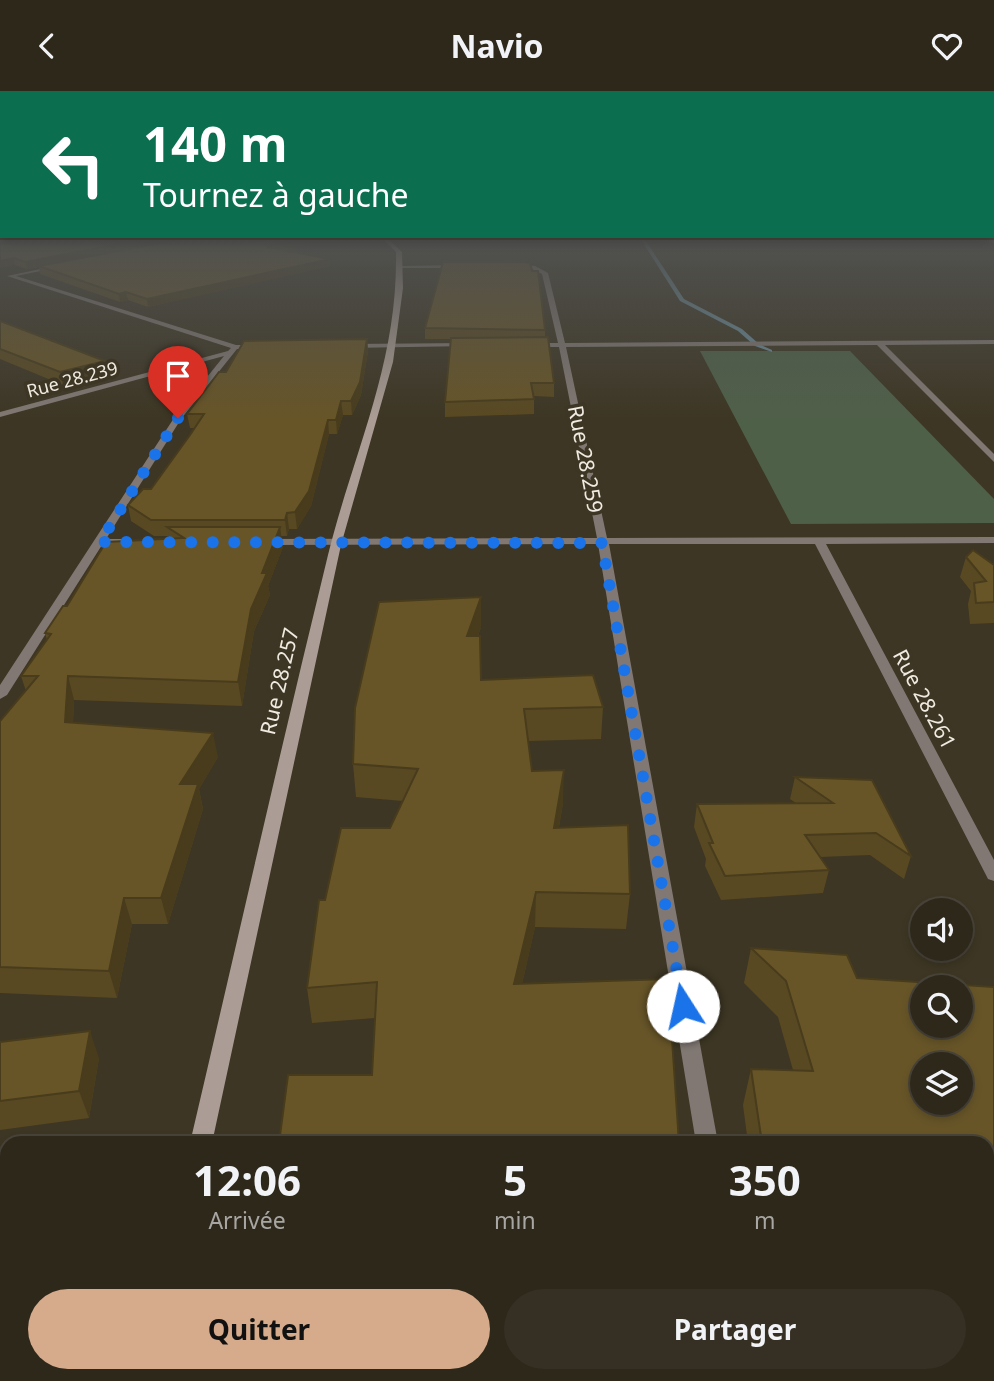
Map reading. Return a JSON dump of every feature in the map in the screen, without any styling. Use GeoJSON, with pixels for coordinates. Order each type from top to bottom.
{"type":"FeatureCollection","features":[{"type":"Feature","properties":{"kind":"street"},"geometry":{"type":"LineString","coordinates":[[77,298],[234,350],[262,347]]}},
{"type":"Feature","properties":{"kind":"street","name":"Rue 28.257"},"geometry":{"type":"LineString","coordinates":[[203,1136],[337,543],[393,345],[398,298]]}},
{"type":"Feature","properties":{"kind":"street","name":"Rue 28.259"},"geometry":{"type":"LineString","coordinates":[[551,298],[602,543],[706,1136]]}},
{"type":"Feature","properties":{"kind":"street"},"geometry":{"type":"LineString","coordinates":[[524,345],[994,342]]}},
{"type":"Feature","properties":{"kind":"street"},"geometry":{"type":"LineString","coordinates":[[880,344],[994,459]]}},
{"type":"Feature","properties":{"kind":"street"},"geometry":{"type":"LineString","coordinates":[[340,346],[484,345]]}},
{"type":"Feature","properties":{"kind":"street"},"geometry":{"type":"LineString","coordinates":[[0,695],[178,418],[234,350]]}},
{"type":"Feature","properties":{"kind":"street","name":"Rue 28.239"},"geometry":{"type":"LineString","coordinates":[[0,415],[234,350]]}},
{"type":"Feature","properties":{"kind":"street"},"geometry":{"type":"LineString","coordinates":[[253,542],[994,540]]}},
{"type":"Feature","properties":{"kind":"street","name":"Rue 28.261"},"geometry":{"type":"LineString","coordinates":[[819,541],[994,875]]}},
{"type":"Feature","properties":{"kind":"street"},"geometry":{"type":"LineString","coordinates":[[100,542],[142,542]]}},
{"type":"Feature","properties":{"kind":"green space"},"geometry":{"type":"Polygon","coordinates":[[[700,351],[850,351],[994,499],[994,523],[791,524],[700,351]]]}},
{"type":"Feature","properties":{"kind":"building"},"geometry":{"type":"Polygon","coordinates":[[[433,298],[541,298],[545,330],[425,328],[433,298]]]}},
{"type":"Feature","properties":{"kind":"building"},"geometry":{"type":"Polygon","coordinates":[[[0,321],[105,361],[60,372],[0,349],[0,321]]]}},
{"type":"Feature","properties":{"kind":"building"},"geometry":{"type":"Polygon","coordinates":[[[548,337],[554,383],[531,383],[534,399],[445,402],[451,338],[548,337]]]}},
{"type":"Feature","properties":{"kind":"building"},"geometry":{"type":"Polygon","coordinates":[[[367,339],[360,382],[351,401],[341,401],[336,420],[328,420],[309,491],[295,512],[287,513],[285,520],[151,520],[128,505],[143,489],[151,489],[190,435],[204,414],[187,414],[219,372],[226,372],[244,341],[367,339]]]}},
{"type":"Feature","properties":{"kind":"building"},"geometry":{"type":"Polygon","coordinates":[[[167,527],[280,527],[262,573],[267,573],[251,609],[238,682],[68,676],[65,722],[213,733],[180,784],[198,784],[161,898],[124,898],[109,971],[0,967],[0,721],[38,676],[21,676],[51,634],[45,633],[63,606],[67,606],[106,542],[184,538],[167,527]]]}},
{"type":"Feature","properties":{"kind":"building"},"geometry":{"type":"Polygon","coordinates":[[[973,550],[994,565],[994,602],[976,603],[974,583],[986,581],[966,557],[973,550]]]}},
{"type":"Feature","properties":{"kind":"building"},"geometry":{"type":"Polygon","coordinates":[[[481,597],[467,636],[480,636],[481,680],[593,675],[603,707],[524,709],[532,771],[564,770],[554,828],[628,825],[630,894],[536,892],[514,984],[668,979],[679,1136],[280,1136],[288,1075],[372,1075],[377,982],[307,988],[319,900],[325,900],[341,828],[390,828],[418,769],[353,764],[355,708],[379,602],[481,597]]]}},
{"type":"Feature","properties":{"kind":"building"},"geometry":{"type":"Polygon","coordinates":[[[795,777],[872,780],[911,856],[876,833],[805,835],[829,870],[725,876],[709,843],[713,843],[697,804],[833,803],[795,777]]]}},
{"type":"Feature","properties":{"kind":"building"},"geometry":{"type":"Polygon","coordinates":[[[751,948],[847,955],[857,978],[910,981],[910,1038],[973,1038],[973,986],[994,987],[994,1136],[761,1136],[751,1069],[813,1071],[786,981],[751,948]]]}},
{"type":"Feature","properties":{"kind":"building"},"geometry":{"type":"Polygon","coordinates":[[[90,1031],[79,1091],[0,1101],[0,1042],[90,1031]]]}},
{"type":"Feature","properties":{"kind":"waterway"},"geometry":{"type":"LineString","coordinates":[[681,298],[740,330],[757,345],[770,351]]}},
{"type":"Feature","properties":{"kind":"route"},"geometry":{"type":"LineString","coordinates":[[178,418],[100,542],[602,543],[683,1006]]}}]}
